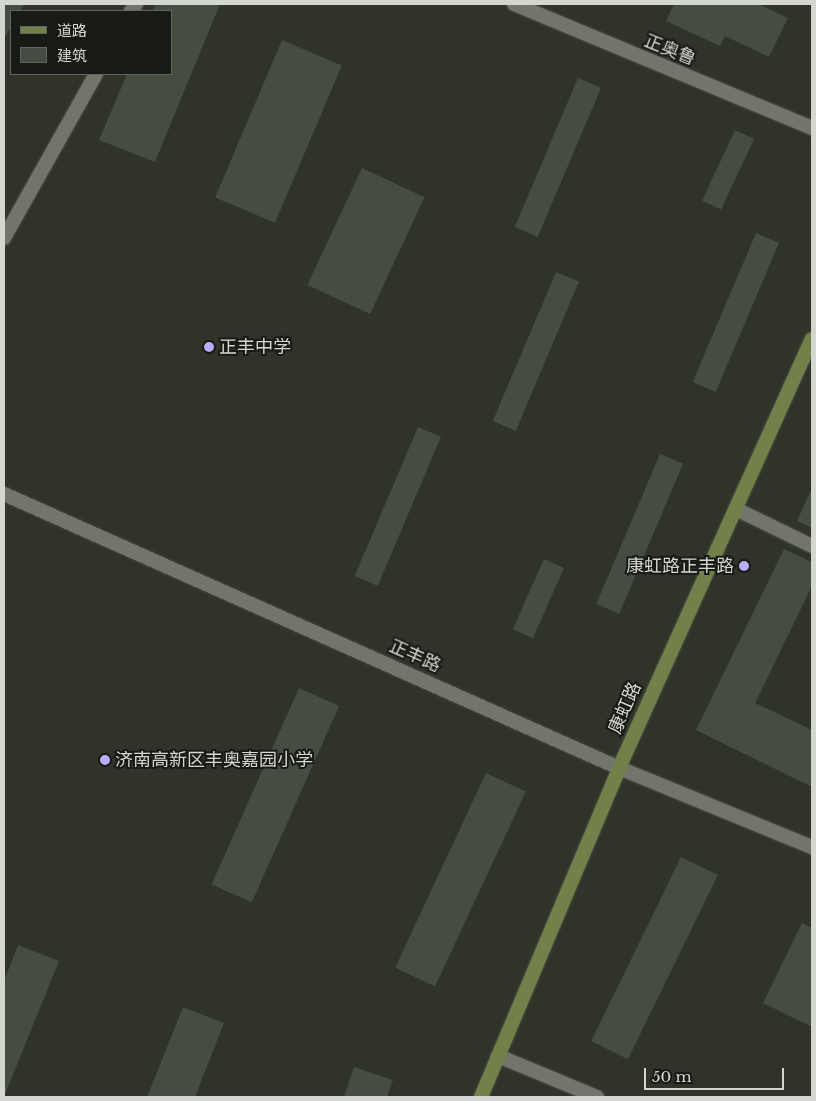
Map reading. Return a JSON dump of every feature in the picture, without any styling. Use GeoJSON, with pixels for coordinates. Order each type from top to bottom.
{"type":"FeatureCollection","features":[{"type":"Feature","properties":{"kind":"main road","name":"康虹路"},"geometry":{"type":"LineString","coordinates":[[481,1097],[619,768],[736,509],[807,363],[812,339]]}},
{"type":"Feature","properties":{"kind":"street","name":"正奥鲁"},"geometry":{"type":"LineString","coordinates":[[514,4],[812,128]]}},
{"type":"Feature","properties":{"kind":"street"},"geometry":{"type":"LineString","coordinates":[[4,238],[95,75]]}},
{"type":"Feature","properties":{"kind":"street","name":"正丰路"},"geometry":{"type":"LineString","coordinates":[[4,494],[619,768],[812,848]]}},
{"type":"Feature","properties":{"kind":"street"},"geometry":{"type":"LineString","coordinates":[[736,509],[812,546]]}},
{"type":"Feature","properties":{"kind":"street"},"geometry":{"type":"LineString","coordinates":[[498,1056],[597,1097]]}},
{"type":"Feature","properties":{"kind":"building"},"geometry":{"type":"Polygon","coordinates":[[[4,4],[25,4],[21,10],[10,10],[10,29],[4,39],[4,4]]]}},
{"type":"Feature","properties":{"kind":"building"},"geometry":{"type":"Polygon","coordinates":[[[155,4],[220,4],[155,162],[99,140],[127,75],[172,75],[172,10],[152,10],[155,4]]]}},
{"type":"Feature","properties":{"kind":"building"},"geometry":{"type":"Polygon","coordinates":[[[674,4],[758,4],[788,18],[769,57],[725,36],[720,46],[666,21],[674,4]]]}},
{"type":"Feature","properties":{"kind":"building"},"geometry":{"type":"Polygon","coordinates":[[[282,40],[342,65],[275,223],[215,197],[282,40]]]}},
{"type":"Feature","properties":{"kind":"building"},"geometry":{"type":"Polygon","coordinates":[[[578,78],[601,88],[538,237],[515,227],[578,78]]]}},
{"type":"Feature","properties":{"kind":"building"},"geometry":{"type":"Polygon","coordinates":[[[735,130],[754,139],[721,210],[702,201],[735,130]]]}},
{"type":"Feature","properties":{"kind":"building"},"geometry":{"type":"Polygon","coordinates":[[[362,168],[425,197],[370,314],[307,285],[362,168]]]}},
{"type":"Feature","properties":{"kind":"building"},"geometry":{"type":"Polygon","coordinates":[[[756,233],[779,243],[716,392],[693,382],[756,233]]]}},
{"type":"Feature","properties":{"kind":"building"},"geometry":{"type":"Polygon","coordinates":[[[556,272],[579,282],[516,431],[493,421],[556,272]]]}},
{"type":"Feature","properties":{"kind":"building"},"geometry":{"type":"Polygon","coordinates":[[[418,427],[441,437],[378,586],[355,576],[418,427]]]}},
{"type":"Feature","properties":{"kind":"building"},"geometry":{"type":"Polygon","coordinates":[[[660,454],[683,464],[619,614],[596,604],[660,454]]]}},
{"type":"Feature","properties":{"kind":"building"},"geometry":{"type":"Polygon","coordinates":[[[812,488],[812,528],[797,521],[812,488]]]}},
{"type":"Feature","properties":{"kind":"building"},"geometry":{"type":"Polygon","coordinates":[[[784,549],[812,562],[812,586],[755,703],[812,730],[812,787],[696,730],[784,549]]]}},
{"type":"Feature","properties":{"kind":"building"},"geometry":{"type":"Polygon","coordinates":[[[544,559],[564,568],[533,638],[513,629],[544,559]]]}},
{"type":"Feature","properties":{"kind":"building"},"geometry":{"type":"Polygon","coordinates":[[[299,688],[339,706],[252,902],[212,884],[299,688]]]}},
{"type":"Feature","properties":{"kind":"building"},"geometry":{"type":"Polygon","coordinates":[[[486,773],[526,792],[435,986],[395,968],[486,773]]]}},
{"type":"Feature","properties":{"kind":"building"},"geometry":{"type":"Polygon","coordinates":[[[681,857],[718,875],[628,1059],[591,1041],[681,857]]]}},
{"type":"Feature","properties":{"kind":"building"},"geometry":{"type":"Polygon","coordinates":[[[802,923],[812,928],[812,1027],[763,1003],[802,923]]]}},
{"type":"Feature","properties":{"kind":"building"},"geometry":{"type":"Polygon","coordinates":[[[18,945],[59,961],[4,1097],[4,981],[18,945]]]}},
{"type":"Feature","properties":{"kind":"building"},"geometry":{"type":"Polygon","coordinates":[[[183,1007],[224,1023],[195,1097],[147,1097],[183,1007]]]}},
{"type":"Feature","properties":{"kind":"building"},"geometry":{"type":"Polygon","coordinates":[[[354,1067],[393,1080],[387,1097],[344,1097],[354,1067]]]}},
{"type":"Feature","properties":{"kind":"place","name":"正丰中学"},"geometry":{"type":"Point","coordinates":[209,347]}},
{"type":"Feature","properties":{"kind":"place","name":"康虹路正丰路"},"geometry":{"type":"Point","coordinates":[744,566]}},
{"type":"Feature","properties":{"kind":"place","name":"济南高新区丰奥嘉园小学"},"geometry":{"type":"Point","coordinates":[105,760]}}]}
